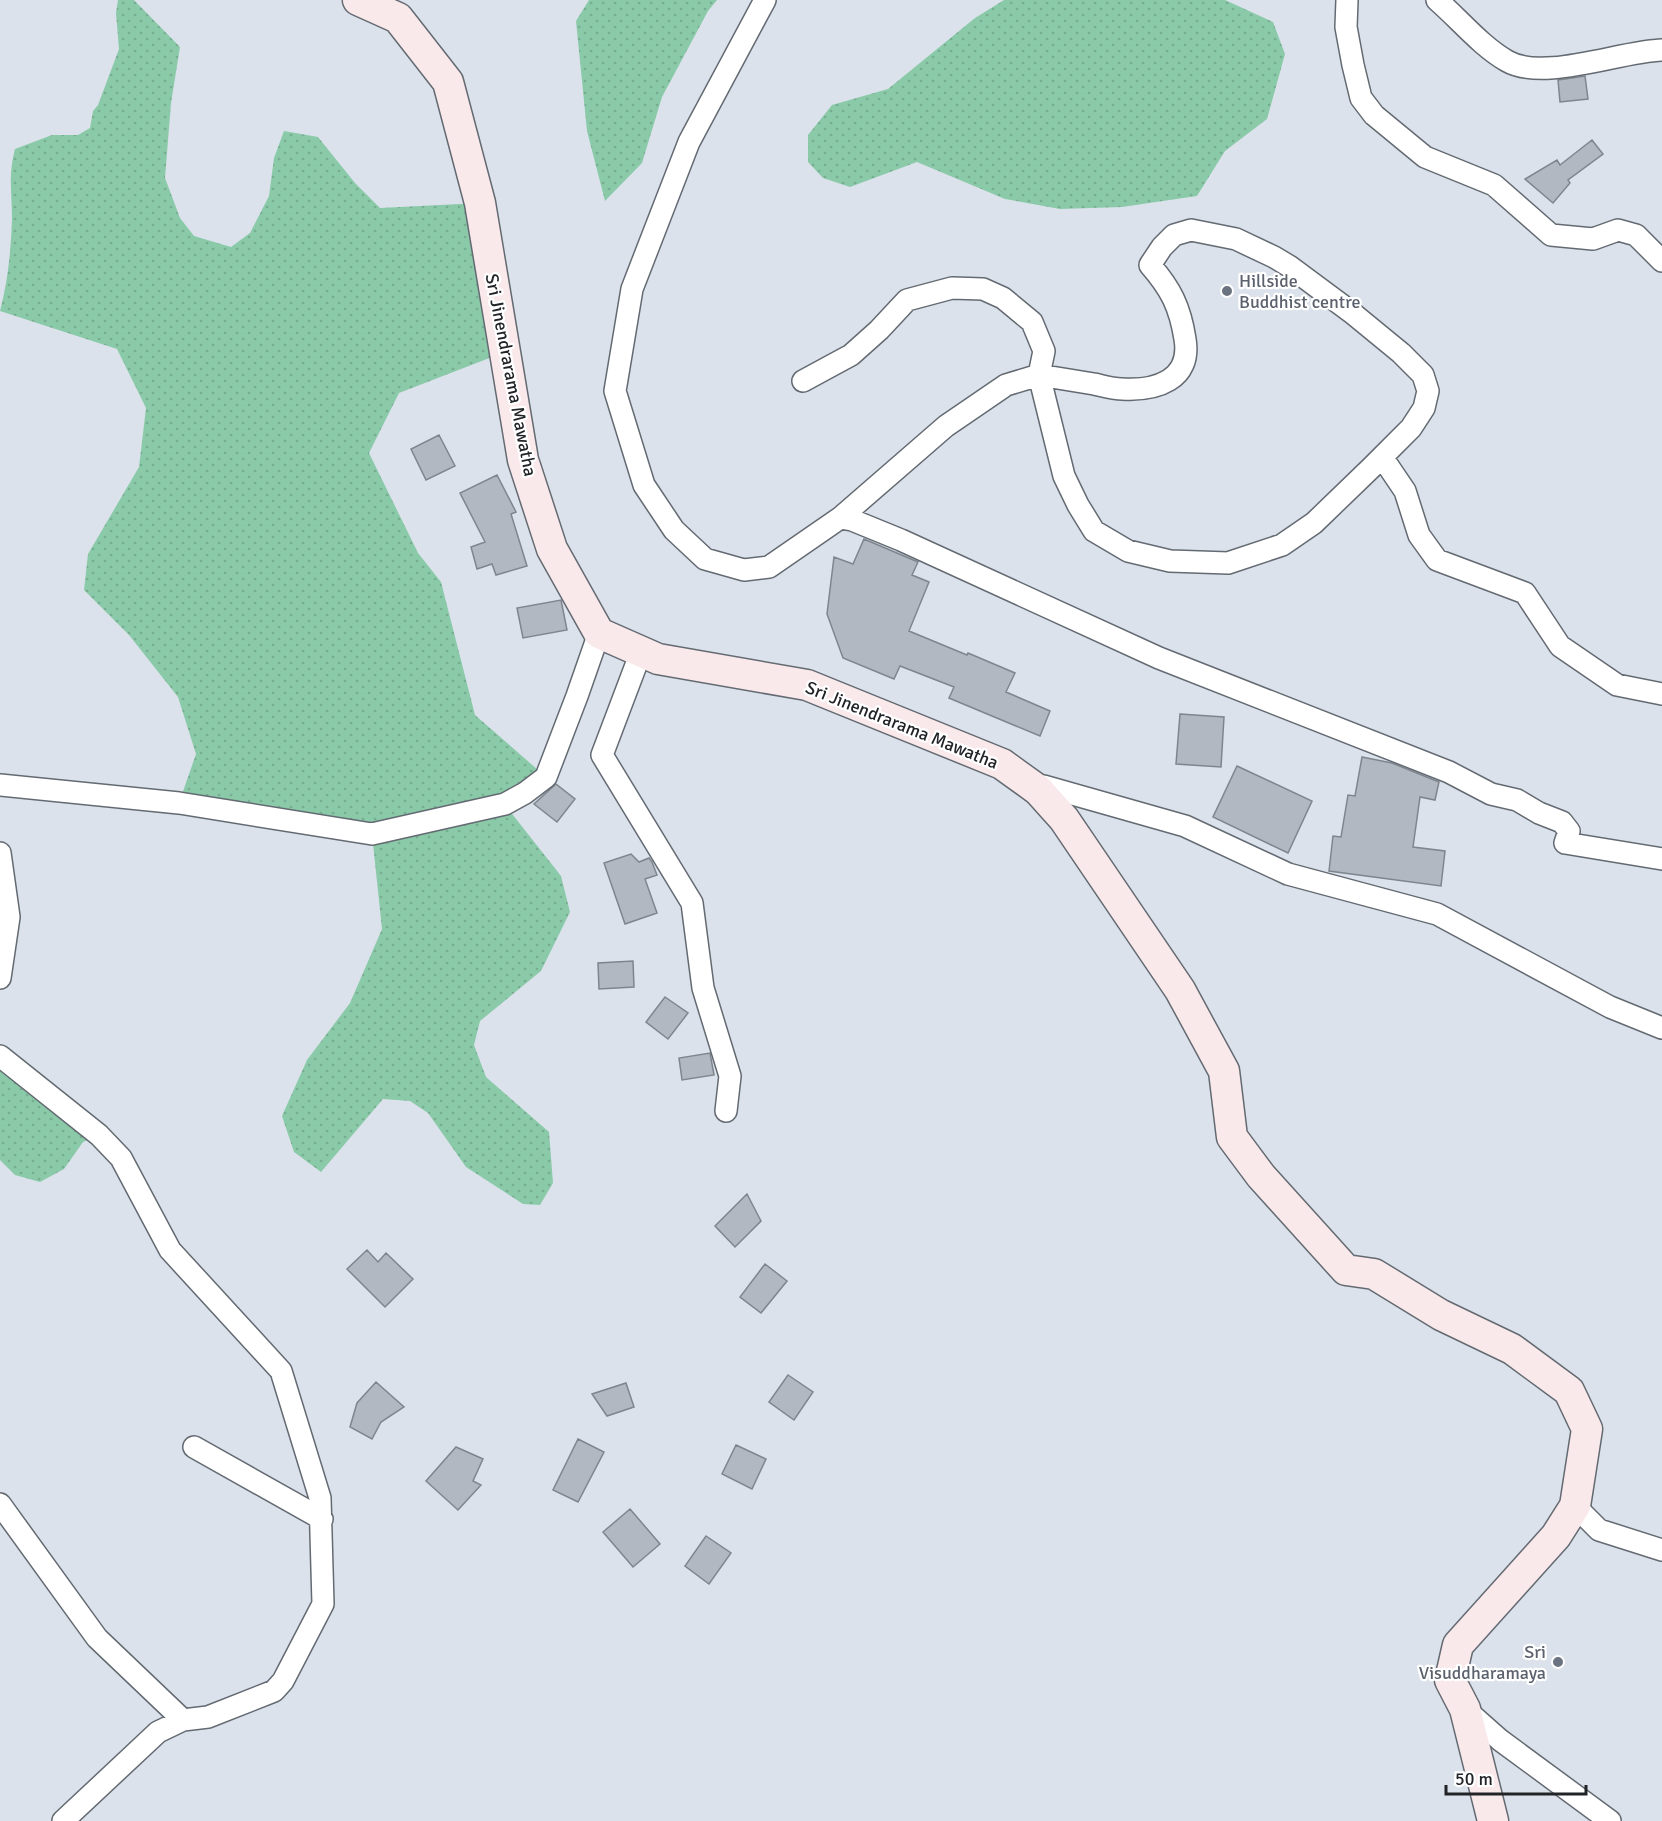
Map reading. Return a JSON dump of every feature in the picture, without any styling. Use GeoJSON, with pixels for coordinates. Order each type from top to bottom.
{"type":"FeatureCollection","features":[{"type":"Feature","properties":{"kind":"main road","name":"Sri Jinendrarama Mawatha"},"geometry":{"type":"LineString","coordinates":[[358,0],[398,18],[448,82],[480,203],[523,460],[552,549],[599,633],[657,659],[807,685],[1002,764],[1038,790],[1064,819],[1180,990],[1224,1071],[1232,1137],[1261,1176],[1346,1270],[1374,1274],[1441,1315],[1512,1349],[1569,1391],[1587,1430],[1575,1506]]}},
{"type":"Feature","properties":{"kind":"main road"},"geometry":{"type":"LineString","coordinates":[[1493,1821],[1465,1709],[1450,1680],[1458,1645],[1556,1536],[1575,1506]]}},
{"type":"Feature","properties":{"kind":"street"},"geometry":{"type":"LineString","coordinates":[[765,0],[689,142],[632,289],[615,391],[644,485],[674,530],[705,559],[744,570],[769,567],[840,518],[946,426],[1006,385],[1040,375],[1122,389],[1156,386],[1174,378],[1184,365],[1187,348],[1183,327],[1177,302],[1164,280],[1150,265],[1162,247],[1174,235],[1191,230],[1236,239],[1289,266],[1352,312],[1401,353],[1423,375],[1428,391],[1424,408],[1411,428],[1314,523],[1282,545],[1228,563],[1170,561],[1128,551],[1094,531],[1064,476],[1040,375],[1044,351],[1032,321],[1003,298],[983,289],[952,288],[907,300],[851,355],[803,381]]}},
{"type":"Feature","properties":{"kind":"street"},"geometry":{"type":"LineString","coordinates":[[1347,0],[1346,27],[1361,98],[1374,115],[1425,157],[1494,185],[1551,235],[1593,239],[1618,230],[1636,235],[1662,261]]}},
{"type":"Feature","properties":{"kind":"street"},"geometry":{"type":"LineString","coordinates":[[1437,0],[1483,43],[1508,62],[1530,69],[1593,63],[1644,51],[1662,50]]}},
{"type":"Feature","properties":{"kind":"street"},"geometry":{"type":"LineString","coordinates":[[1382,457],[1405,491],[1419,535],[1437,560],[1525,593],[1560,646],[1617,685],[1662,694]]}},
{"type":"Feature","properties":{"kind":"street"},"geometry":{"type":"LineString","coordinates":[[840,518],[852,520],[901,540],[1159,658],[1449,772],[1491,794],[1517,800],[1539,813],[1562,822],[1569,831],[1565,843],[1662,859]]}},
{"type":"Feature","properties":{"kind":"street"},"geometry":{"type":"LineString","coordinates":[[0,785],[179,803],[372,834],[505,804],[525,793],[546,777],[578,696],[599,633]]}},
{"type":"Feature","properties":{"kind":"street"},"geometry":{"type":"LineString","coordinates":[[641,652],[602,755],[692,903],[703,988],[730,1076],[726,1111]]}},
{"type":"Feature","properties":{"kind":"street"},"geometry":{"type":"LineString","coordinates":[[1038,790],[1044,786],[1185,826],[1288,874],[1437,914],[1610,1007],[1662,1028]]}},
{"type":"Feature","properties":{"kind":"street"},"geometry":{"type":"LineString","coordinates":[[0,854],[9,917],[0,978]]}},
{"type":"Feature","properties":{"kind":"street"},"geometry":{"type":"LineString","coordinates":[[0,1056],[99,1135],[122,1158],[170,1250],[281,1371],[320,1498],[322,1519],[323,1604],[283,1682],[274,1691],[208,1717],[183,1720],[158,1732],[63,1821]]}},
{"type":"Feature","properties":{"kind":"street"},"geometry":{"type":"LineString","coordinates":[[194,1447],[322,1519]]}},
{"type":"Feature","properties":{"kind":"street"},"geometry":{"type":"LineString","coordinates":[[0,1504],[97,1638],[183,1720]]}},
{"type":"Feature","properties":{"kind":"street"},"geometry":{"type":"LineString","coordinates":[[1575,1506],[1599,1530],[1662,1550]]}},
{"type":"Feature","properties":{"kind":"street"},"geometry":{"type":"LineString","coordinates":[[1465,1709],[1500,1740],[1610,1821]]}},
{"type":"Feature","properties":{"kind":"green space"},"geometry":{"type":"Polygon","coordinates":[[[118,0],[134,0],[180,47],[171,103],[165,178],[180,218],[194,236],[231,247],[250,233],[269,196],[274,158],[284,131],[318,137],[355,183],[380,208],[480,203],[505,352],[399,393],[369,453],[418,553],[441,582],[475,715],[546,777],[505,805],[561,876],[570,912],[541,971],[480,1021],[474,1045],[486,1077],[549,1132],[553,1183],[540,1205],[523,1204],[466,1167],[428,1113],[410,1101],[383,1099],[321,1172],[294,1152],[282,1116],[307,1060],[350,1003],[382,929],[372,834],[179,803],[196,754],[178,697],[129,635],[84,590],[88,554],[139,467],[146,408],[117,349],[0,311],[10,254],[11,176],[15,149],[52,135],[78,135],[90,128],[93,111],[98,105],[119,49],[116,13],[118,0]]]}},
{"type":"Feature","properties":{"kind":"green space"},"geometry":{"type":"Polygon","coordinates":[[[589,0],[717,0],[708,11],[662,97],[642,163],[605,201],[587,131],[576,21],[589,0]]]}},
{"type":"Feature","properties":{"kind":"green space"},"geometry":{"type":"Polygon","coordinates":[[[1004,0],[1225,0],[1273,22],[1285,54],[1267,119],[1225,151],[1197,196],[1122,207],[1060,209],[1005,199],[917,162],[850,187],[823,178],[808,162],[808,135],[832,105],[888,89],[975,18],[1004,0]]]}},
{"type":"Feature","properties":{"kind":"green space"},"geometry":{"type":"Polygon","coordinates":[[[0,1056],[99,1135],[83,1142],[64,1169],[40,1182],[15,1175],[0,1160],[0,1056]]]}},
{"type":"Feature","properties":{"kind":"building"},"geometry":{"type":"Polygon","coordinates":[[[1585,76],[1588,99],[1560,102],[1558,80],[1585,76]]]}},
{"type":"Feature","properties":{"kind":"building"},"geometry":{"type":"Polygon","coordinates":[[[1592,140],[1603,154],[1568,180],[1570,183],[1553,203],[1525,179],[1557,160],[1560,165],[1592,140]]]}},
{"type":"Feature","properties":{"kind":"building"},"geometry":{"type":"Polygon","coordinates":[[[439,435],[455,466],[426,480],[411,449],[439,435]]]}},
{"type":"Feature","properties":{"kind":"building"},"geometry":{"type":"Polygon","coordinates":[[[497,475],[516,512],[511,514],[527,566],[496,575],[492,564],[477,569],[471,547],[485,542],[460,493],[497,475]]]}},
{"type":"Feature","properties":{"kind":"building"},"geometry":{"type":"Polygon","coordinates":[[[864,539],[918,562],[912,575],[929,582],[909,631],[1015,673],[1006,692],[1050,711],[1040,736],[949,698],[954,687],[900,666],[894,679],[843,658],[827,614],[834,557],[853,564],[864,539]]]}},
{"type":"Feature","properties":{"kind":"building"},"geometry":{"type":"Polygon","coordinates":[[[561,600],[567,630],[523,638],[517,608],[561,600]]]}},
{"type":"Feature","properties":{"kind":"building"},"geometry":{"type":"Polygon","coordinates":[[[1180,714],[1224,717],[1221,767],[1176,764],[1180,714]]]}},
{"type":"Feature","properties":{"kind":"building"},"geometry":{"type":"Polygon","coordinates":[[[1362,757],[1392,763],[1439,782],[1435,800],[1420,797],[1413,847],[1445,851],[1441,886],[1329,871],[1333,836],[1341,837],[1348,795],[1355,796],[1362,757]]]}},
{"type":"Feature","properties":{"kind":"building"},"geometry":{"type":"Polygon","coordinates":[[[1237,766],[1312,801],[1288,853],[1213,817],[1237,766]]]}},
{"type":"Feature","properties":{"kind":"building"},"geometry":{"type":"Polygon","coordinates":[[[556,784],[575,799],[557,822],[534,804],[556,784]]]}},
{"type":"Feature","properties":{"kind":"building"},"geometry":{"type":"Polygon","coordinates":[[[631,854],[639,862],[649,858],[652,862],[657,875],[645,879],[657,913],[625,924],[604,863],[631,854]]]}},
{"type":"Feature","properties":{"kind":"building"},"geometry":{"type":"Polygon","coordinates":[[[633,961],[634,987],[599,989],[598,963],[633,961]]]}},
{"type":"Feature","properties":{"kind":"building"},"geometry":{"type":"Polygon","coordinates":[[[665,997],[688,1013],[668,1039],[646,1022],[665,997]]]}},
{"type":"Feature","properties":{"kind":"building"},"geometry":{"type":"Polygon","coordinates":[[[710,1053],[714,1075],[682,1080],[679,1058],[710,1053]]]}},
{"type":"Feature","properties":{"kind":"building"},"geometry":{"type":"Polygon","coordinates":[[[747,1194],[761,1221],[735,1247],[715,1226],[747,1194]]]}},
{"type":"Feature","properties":{"kind":"building"},"geometry":{"type":"Polygon","coordinates":[[[367,1250],[378,1262],[386,1253],[413,1279],[385,1307],[347,1269],[367,1250]]]}},
{"type":"Feature","properties":{"kind":"building"},"geometry":{"type":"Polygon","coordinates":[[[765,1264],[787,1281],[761,1313],[740,1297],[765,1264]]]}},
{"type":"Feature","properties":{"kind":"building"},"geometry":{"type":"Polygon","coordinates":[[[788,1375],[813,1392],[794,1420],[769,1402],[788,1375]]]}},
{"type":"Feature","properties":{"kind":"building"},"geometry":{"type":"Polygon","coordinates":[[[376,1382],[404,1407],[381,1422],[372,1439],[350,1427],[357,1403],[376,1382]]]}},
{"type":"Feature","properties":{"kind":"building"},"geometry":{"type":"Polygon","coordinates":[[[626,1383],[634,1407],[607,1416],[592,1394],[626,1383]]]}},
{"type":"Feature","properties":{"kind":"building"},"geometry":{"type":"Polygon","coordinates":[[[578,1439],[604,1452],[578,1502],[553,1490],[578,1439]]]}},
{"type":"Feature","properties":{"kind":"building"},"geometry":{"type":"Polygon","coordinates":[[[736,1445],[766,1459],[752,1489],[722,1474],[736,1445]]]}},
{"type":"Feature","properties":{"kind":"building"},"geometry":{"type":"Polygon","coordinates":[[[456,1447],[483,1459],[473,1481],[481,1485],[458,1510],[426,1481],[456,1447]]]}},
{"type":"Feature","properties":{"kind":"building"},"geometry":{"type":"Polygon","coordinates":[[[630,1509],[660,1544],[633,1567],[603,1532],[630,1509]]]}},
{"type":"Feature","properties":{"kind":"building"},"geometry":{"type":"Polygon","coordinates":[[[706,1536],[731,1553],[709,1584],[685,1566],[706,1536]]]}},
{"type":"Feature","properties":{"kind":"place","name":"Hillside Buddhist centre"},"geometry":{"type":"Point","coordinates":[1227,291]}},
{"type":"Feature","properties":{"kind":"place","name":"Sri Visuddharamaya"},"geometry":{"type":"Point","coordinates":[1558,1662]}}]}
